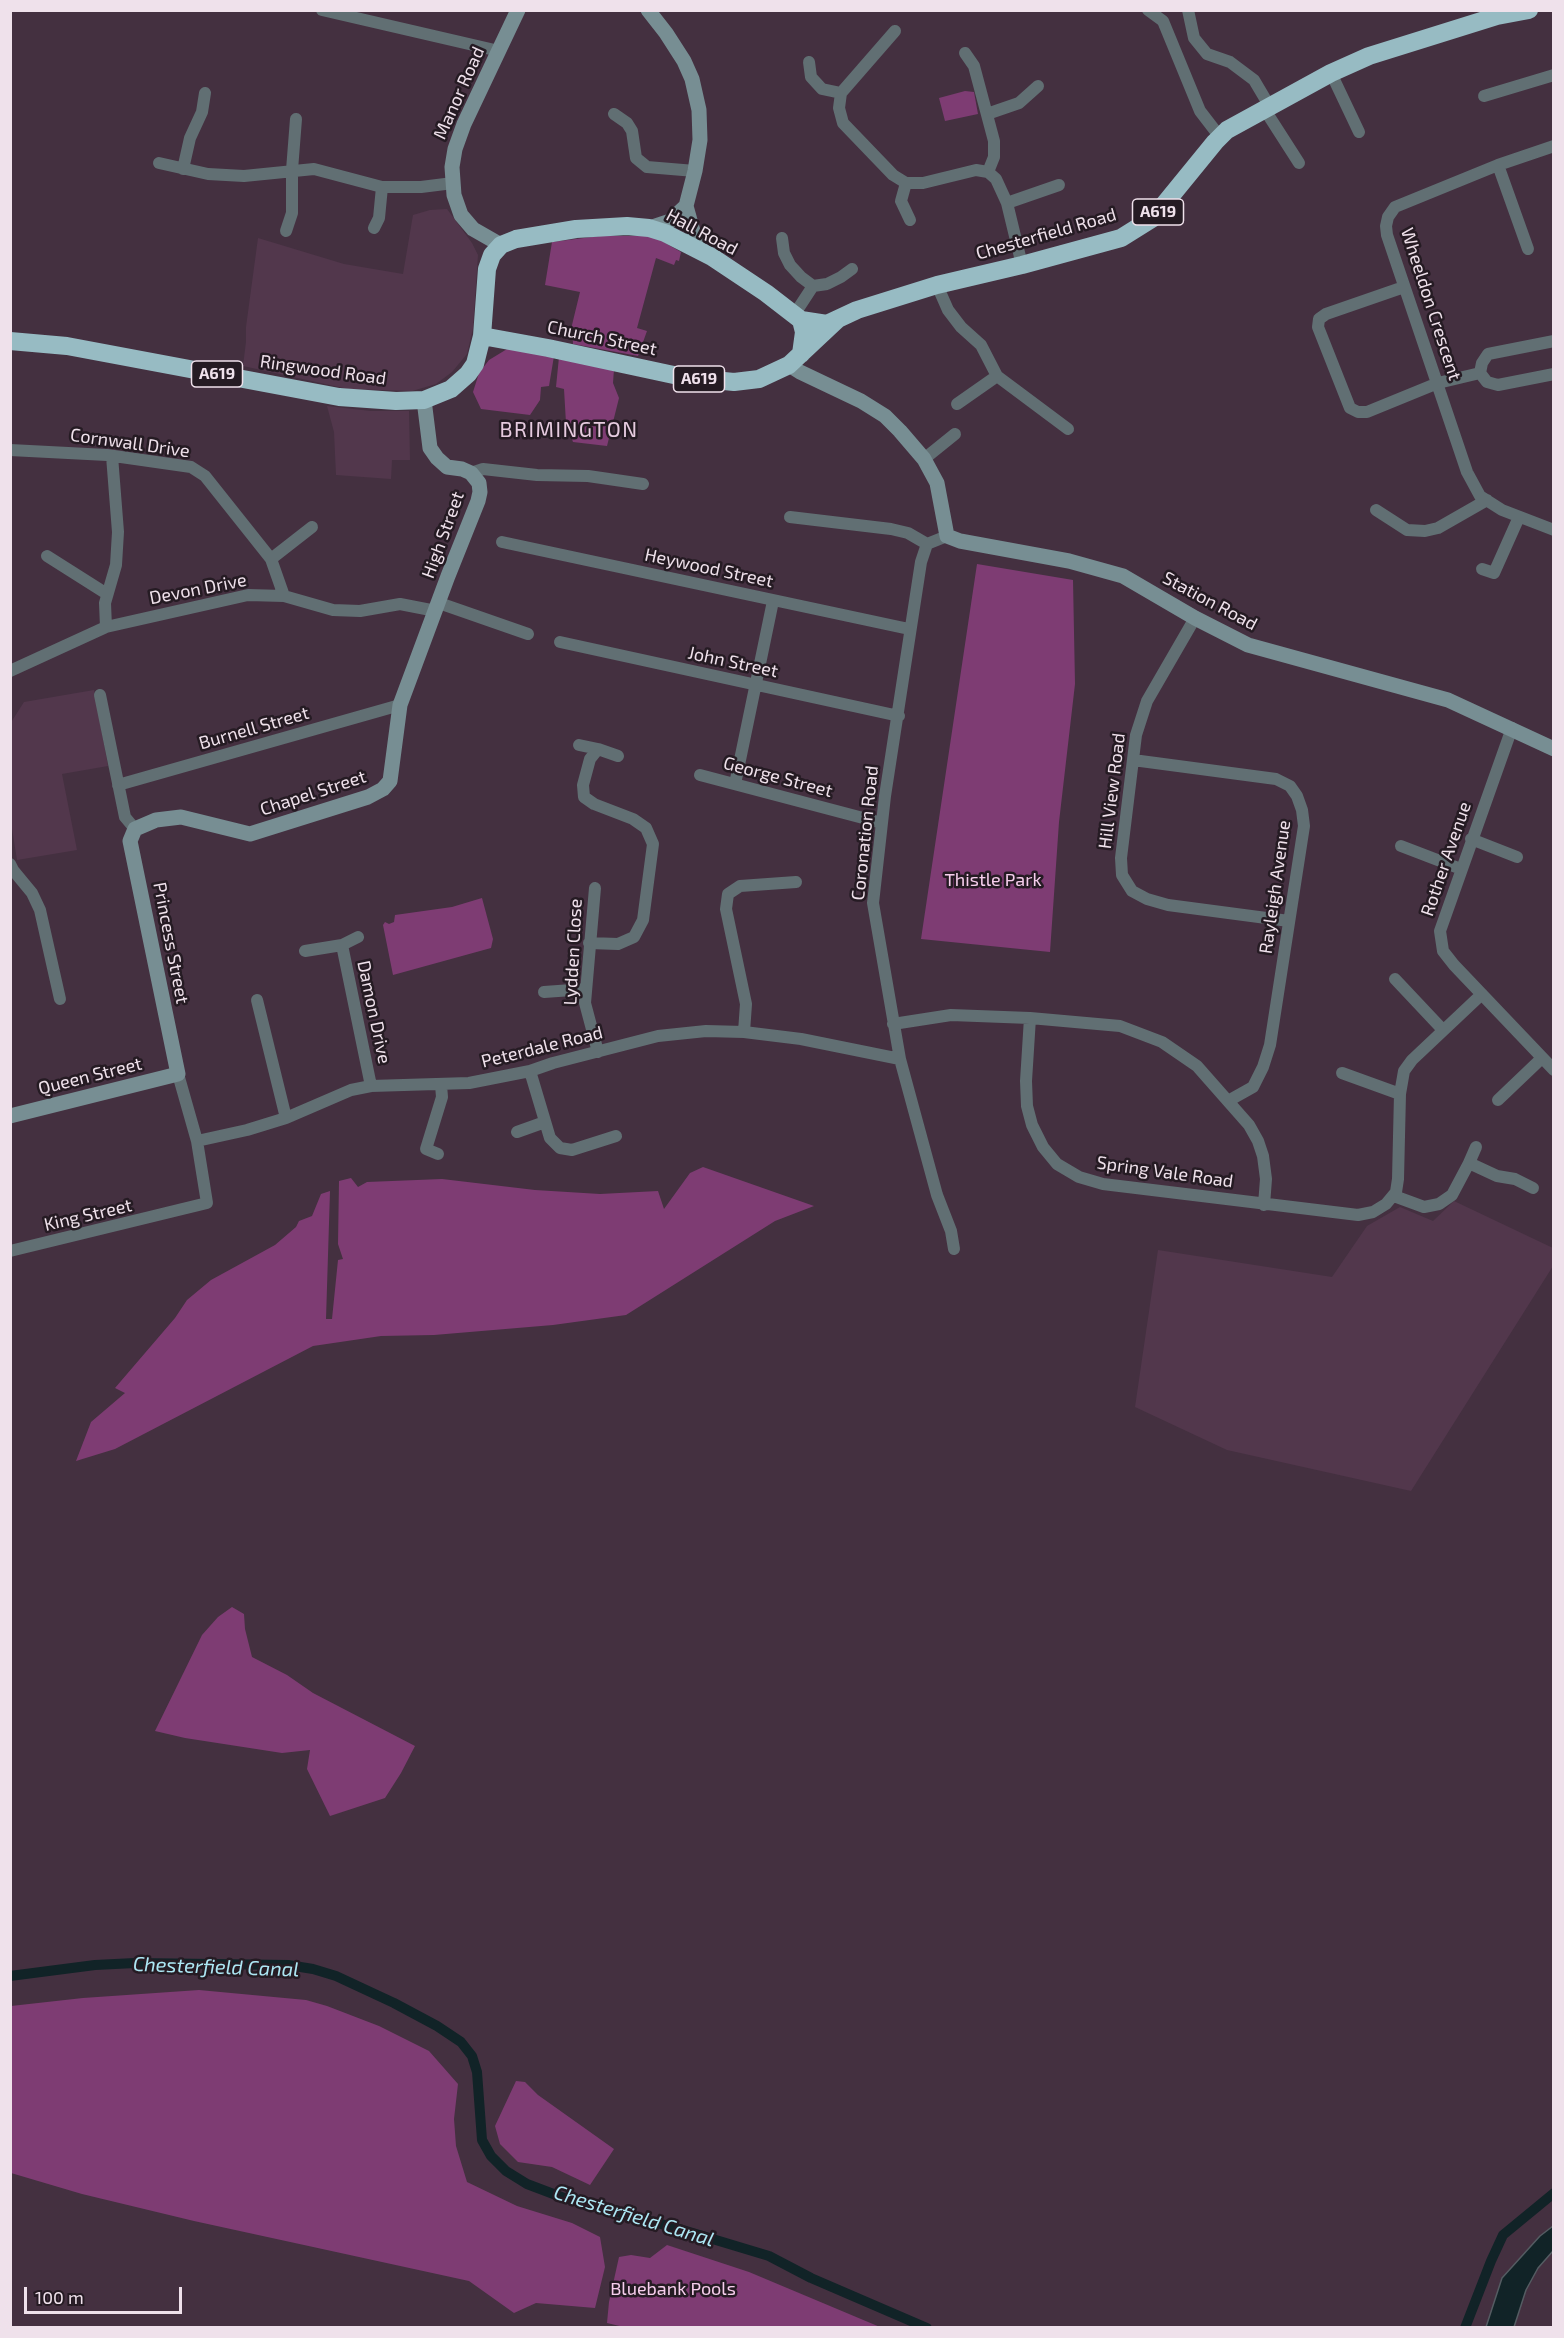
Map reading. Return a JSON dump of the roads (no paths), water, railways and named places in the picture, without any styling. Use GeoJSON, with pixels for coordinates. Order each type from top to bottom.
{"type":"FeatureCollection","features":[{"type":"Feature","properties":{"kind":"highway","name":"Chesterfield Road"},"geometry":{"type":"LineString","coordinates":[[798,318],[816,324],[827,324],[857,310],[937,285],[1022,266],[1121,237],[1153,218],[1227,130],[1331,73],[1370,56],[1486,20],[1529,10]]}},
{"type":"Feature","properties":{"kind":"highway","name":"Hall Road"},"geometry":{"type":"LineString","coordinates":[[501,245],[516,239],[576,229],[627,226],[649,228],[665,232],[698,249],[761,290],[798,318]]}},
{"type":"Feature","properties":{"kind":"highway","name":"A619"},"geometry":{"type":"LineString","coordinates":[[482,336],[487,269],[492,255],[501,245]]}},
{"type":"Feature","properties":{"kind":"highway"},"geometry":{"type":"LineString","coordinates":[[795,360],[804,332],[798,318]]}},
{"type":"Feature","properties":{"kind":"highway","name":"Church Street"},"geometry":{"type":"LineString","coordinates":[[482,336],[683,377],[729,382],[759,379],[795,360],[837,320]]}},
{"type":"Feature","properties":{"kind":"highway","name":"Ringwood Road"},"geometry":{"type":"LineString","coordinates":[[10,341],[77,348],[339,397],[396,401],[424,400],[451,389],[468,374],[475,364],[482,336]]}},
{"type":"Feature","properties":{"kind":"highway","name":"Ringwood Road"},"geometry":{"type":"LineString","coordinates":[[475,364],[494,352],[518,343]]}},
{"type":"Feature","properties":{"kind":"street"},"geometry":{"type":"LineString","coordinates":[[322,10],[498,51]]}},
{"type":"Feature","properties":{"kind":"street","name":"Manor Road"},"geometry":{"type":"LineString","coordinates":[[501,245],[473,229],[461,215],[454,195],[452,167],[455,149],[518,10]]}},
{"type":"Feature","properties":{"kind":"street"},"geometry":{"type":"LineString","coordinates":[[648,10],[684,61],[692,79],[699,110],[700,140],[686,206],[698,249]]}},
{"type":"Feature","properties":{"kind":"street"},"geometry":{"type":"LineString","coordinates":[[1148,10],[1163,21],[1200,111],[1220,137]]}},
{"type":"Feature","properties":{"kind":"street"},"geometry":{"type":"LineString","coordinates":[[1188,10],[1194,38],[1207,54],[1230,62],[1254,80],[1267,108],[1299,163]]}},
{"type":"Feature","properties":{"kind":"street"},"geometry":{"type":"LineString","coordinates":[[895,31],[841,93],[839,108],[843,123],[893,175],[906,183],[923,183],[976,170],[988,172],[996,179],[1007,203],[1022,266]]}},
{"type":"Feature","properties":{"kind":"street"},"geometry":{"type":"LineString","coordinates":[[965,53],[974,66],[995,150],[988,172]]}},
{"type":"Feature","properties":{"kind":"street"},"geometry":{"type":"LineString","coordinates":[[809,62],[811,77],[822,89],[841,93]]}},
{"type":"Feature","properties":{"kind":"street"},"geometry":{"type":"LineString","coordinates":[[1331,73],[1359,132]]}},
{"type":"Feature","properties":{"kind":"street"},"geometry":{"type":"LineString","coordinates":[[1484,96],[1554,75]]}},
{"type":"Feature","properties":{"kind":"street"},"geometry":{"type":"LineString","coordinates":[[987,114],[1019,103],[1038,86]]}},
{"type":"Feature","properties":{"kind":"street"},"geometry":{"type":"LineString","coordinates":[[183,169],[190,138],[202,112],[205,93]]}},
{"type":"Feature","properties":{"kind":"street"},"geometry":{"type":"LineString","coordinates":[[614,114],[627,123],[632,131],[636,158],[647,167],[695,171]]}},
{"type":"Feature","properties":{"kind":"street"},"geometry":{"type":"LineString","coordinates":[[286,231],[292,213],[292,170],[296,119]]}},
{"type":"Feature","properties":{"kind":"street","name":"Wheeldon Crescent"},"geometry":{"type":"LineString","coordinates":[[1554,146],[1498,165],[1395,207],[1388,217],[1387,235],[1467,472],[1480,496],[1502,510],[1554,530]]}},
{"type":"Feature","properties":{"kind":"street"},"geometry":{"type":"LineString","coordinates":[[159,163],[208,174],[244,176],[314,169],[382,187],[421,187],[453,183]]}},
{"type":"Feature","properties":{"kind":"street"},"geometry":{"type":"LineString","coordinates":[[1498,165],[1528,249]]}},
{"type":"Feature","properties":{"kind":"street"},"geometry":{"type":"LineString","coordinates":[[906,183],[901,201],[910,220]]}},
{"type":"Feature","properties":{"kind":"street"},"geometry":{"type":"LineString","coordinates":[[1007,203],[1059,185]]}},
{"type":"Feature","properties":{"kind":"street"},"geometry":{"type":"LineString","coordinates":[[374,228],[379,218],[382,187]]}},
{"type":"Feature","properties":{"kind":"street"},"geometry":{"type":"LineString","coordinates":[[649,228],[670,221],[686,206]]}},
{"type":"Feature","properties":{"kind":"street"},"geometry":{"type":"LineString","coordinates":[[782,238],[784,253],[790,265],[801,278],[813,286],[827,284],[852,269]]}},
{"type":"Feature","properties":{"kind":"street"},"geometry":{"type":"LineString","coordinates":[[937,285],[948,310],[961,327],[981,345],[997,376],[1068,429]]}},
{"type":"Feature","properties":{"kind":"street"},"geometry":{"type":"LineString","coordinates":[[798,318],[813,286]]}},
{"type":"Feature","properties":{"kind":"street"},"geometry":{"type":"LineString","coordinates":[[1404,286],[1326,314],[1319,319],[1318,327],[1350,408],[1358,412],[1367,412],[1438,383],[1480,374]]}},
{"type":"Feature","properties":{"kind":"street"},"geometry":{"type":"LineString","coordinates":[[1480,374],[1482,363],[1488,354],[1554,341]]}},
{"type":"Feature","properties":{"kind":"street"},"geometry":{"type":"LineString","coordinates":[[790,517],[891,529],[908,533],[927,544],[947,536],[937,483],[924,459],[885,416],[861,401],[800,372],[795,360]]}},
{"type":"Feature","properties":{"kind":"street"},"geometry":{"type":"LineString","coordinates":[[1480,374],[1487,382],[1498,386],[1554,374]]}},
{"type":"Feature","properties":{"kind":"street"},"geometry":{"type":"LineString","coordinates":[[957,404],[997,376]]}},
{"type":"Feature","properties":{"kind":"street","name":"High Street"},"geometry":{"type":"LineString","coordinates":[[400,705],[478,501],[478,483],[471,473],[447,467],[436,458],[430,448],[424,400]]}},
{"type":"Feature","properties":{"kind":"street"},"geometry":{"type":"LineString","coordinates":[[924,459],[955,434]]}},
{"type":"Feature","properties":{"kind":"street","name":"Cornwall Drive"},"geometry":{"type":"LineString","coordinates":[[10,450],[112,456],[191,467],[205,476],[271,559],[284,596]]}},
{"type":"Feature","properties":{"kind":"street"},"geometry":{"type":"LineString","coordinates":[[106,627],[105,603],[116,565],[118,532],[112,456]]}},
{"type":"Feature","properties":{"kind":"street"},"geometry":{"type":"LineString","coordinates":[[471,473],[483,469],[537,475],[588,476],[643,484]]}},
{"type":"Feature","properties":{"kind":"street"},"geometry":{"type":"LineString","coordinates":[[1376,510],[1407,530],[1425,531],[1438,528],[1487,500]]}},
{"type":"Feature","properties":{"kind":"street"},"geometry":{"type":"LineString","coordinates":[[1482,568],[1494,573],[1519,517]]}},
{"type":"Feature","properties":{"kind":"street"},"geometry":{"type":"LineString","coordinates":[[271,559],[312,527]]}},
{"type":"Feature","properties":{"kind":"street","name":"Station Road"},"geometry":{"type":"LineString","coordinates":[[947,536],[960,541],[1048,556],[1123,576],[1195,618],[1248,645],[1448,700],[1554,749]]}},
{"type":"Feature","properties":{"kind":"street","name":"Heywood Street"},"geometry":{"type":"LineString","coordinates":[[502,542],[909,629]]}},
{"type":"Feature","properties":{"kind":"street","name":"Coronation Road"},"geometry":{"type":"LineString","coordinates":[[927,544],[921,562],[909,629],[873,903],[900,1059],[938,1195],[951,1231],[954,1249]]}},
{"type":"Feature","properties":{"kind":"street"},"geometry":{"type":"LineString","coordinates":[[47,556],[107,594]]}},
{"type":"Feature","properties":{"kind":"street","name":"Devon Drive"},"geometry":{"type":"LineString","coordinates":[[10,671],[106,627],[248,595],[284,596],[333,610],[360,611],[400,604],[437,607]]}},
{"type":"Feature","properties":{"kind":"street"},"geometry":{"type":"LineString","coordinates":[[735,784],[773,601]]}},
{"type":"Feature","properties":{"kind":"street"},"geometry":{"type":"LineString","coordinates":[[437,607],[528,634]]}},
{"type":"Feature","properties":{"kind":"street","name":"Hill View Road"},"geometry":{"type":"LineString","coordinates":[[1195,618],[1147,701],[1136,735],[1121,858],[1122,875],[1132,891],[1147,899],[1168,905],[1289,921]]}},
{"type":"Feature","properties":{"kind":"street","name":"John Street"},"geometry":{"type":"LineString","coordinates":[[560,642],[899,716]]}},
{"type":"Feature","properties":{"kind":"street","name":"Princess Street"},"geometry":{"type":"LineString","coordinates":[[100,695],[125,817],[135,829],[130,841],[178,1074],[197,1141],[207,1203]]}},
{"type":"Feature","properties":{"kind":"street","name":"Burnell Street"},"geometry":{"type":"LineString","coordinates":[[118,785],[400,705]]}},
{"type":"Feature","properties":{"kind":"street","name":"Chapel Street"},"geometry":{"type":"LineString","coordinates":[[135,829],[156,820],[181,817],[250,834],[368,797],[383,789],[390,781],[400,705]]}},
{"type":"Feature","properties":{"kind":"street","name":"Rother Avenue"},"geometry":{"type":"LineString","coordinates":[[1512,728],[1440,931],[1443,951],[1554,1070]]}},
{"type":"Feature","properties":{"kind":"street"},"geometry":{"type":"LineString","coordinates":[[579,745],[618,756]]}},
{"type":"Feature","properties":{"kind":"street"},"geometry":{"type":"LineString","coordinates":[[589,943],[618,944],[634,937],[643,920],[653,844],[646,828],[633,819],[594,804],[584,797],[583,785],[590,759],[598,749]]}},
{"type":"Feature","properties":{"kind":"street","name":"Rayleigh Avenue"},"geometry":{"type":"LineString","coordinates":[[1133,759],[1276,779],[1290,786],[1302,810],[1304,826],[1270,1045],[1253,1087],[1228,1101]]}},
{"type":"Feature","properties":{"kind":"street","name":"George Street"},"geometry":{"type":"LineString","coordinates":[[700,775],[882,823]]}},
{"type":"Feature","properties":{"kind":"street"},"geometry":{"type":"LineString","coordinates":[[1472,839],[1517,857]]}},
{"type":"Feature","properties":{"kind":"street"},"geometry":{"type":"LineString","coordinates":[[1401,846],[1461,869]]}},
{"type":"Feature","properties":{"kind":"street"},"geometry":{"type":"LineString","coordinates":[[10,864],[32,893],[40,910],[60,999]]}},
{"type":"Feature","properties":{"kind":"street"},"geometry":{"type":"LineString","coordinates":[[744,1032],[746,1004],[726,909],[728,894],[740,886],[796,882]]}},
{"type":"Feature","properties":{"kind":"street","name":"Lydden Close"},"geometry":{"type":"LineString","coordinates":[[595,888],[585,1003],[598,1052]]}},
{"type":"Feature","properties":{"kind":"street","name":"Damon Drive"},"geometry":{"type":"LineString","coordinates":[[305,951],[342,945],[358,937]]}},
{"type":"Feature","properties":{"kind":"street","name":"Damon Drive"},"geometry":{"type":"LineString","coordinates":[[342,945],[371,1086]]}},
{"type":"Feature","properties":{"kind":"street"},"geometry":{"type":"LineString","coordinates":[[1395,979],[1443,1030]]}},
{"type":"Feature","properties":{"kind":"street"},"geometry":{"type":"LineString","coordinates":[[544,992],[586,989]]}},
{"type":"Feature","properties":{"kind":"street"},"geometry":{"type":"LineString","coordinates":[[1476,1147],[1452,1195],[1439,1204],[1424,1207],[1390,1200],[1398,1179],[1400,1094],[1404,1071],[1412,1060],[1482,994]]}},
{"type":"Feature","properties":{"kind":"street"},"geometry":{"type":"LineString","coordinates":[[257,1000],[286,1118]]}},
{"type":"Feature","properties":{"kind":"street"},"geometry":{"type":"LineString","coordinates":[[893,1024],[951,1015],[1030,1018],[1120,1026],[1162,1042],[1197,1066],[1249,1125],[1263,1156],[1266,1179],[1264,1205]]}},
{"type":"Feature","properties":{"kind":"street","name":"Spring Vale Road"},"geometry":{"type":"LineString","coordinates":[[1030,1018],[1026,1081],[1027,1106],[1032,1125],[1043,1147],[1057,1164],[1079,1177],[1103,1184],[1358,1215],[1373,1212],[1390,1200]]}},
{"type":"Feature","properties":{"kind":"street","name":"Peterdale Road"},"geometry":{"type":"LineString","coordinates":[[197,1141],[247,1130],[286,1118],[351,1090],[371,1086],[469,1083],[530,1071],[658,1036],[706,1031],[744,1032],[801,1039],[900,1059]]}},
{"type":"Feature","properties":{"kind":"street"},"geometry":{"type":"LineString","coordinates":[[1498,1100],[1542,1058]]}},
{"type":"Feature","properties":{"kind":"street"},"geometry":{"type":"LineString","coordinates":[[530,1071],[550,1138],[561,1148],[572,1150],[616,1136]]}},
{"type":"Feature","properties":{"kind":"street"},"geometry":{"type":"LineString","coordinates":[[1342,1073],[1400,1094]]}},
{"type":"Feature","properties":{"kind":"street","name":"Queen Street"},"geometry":{"type":"LineString","coordinates":[[10,1116],[178,1074]]}},
{"type":"Feature","properties":{"kind":"street"},"geometry":{"type":"LineString","coordinates":[[438,1154],[426,1149],[442,1097],[441,1085]]}},
{"type":"Feature","properties":{"kind":"street"},"geometry":{"type":"LineString","coordinates":[[517,1132],[545,1122]]}},
{"type":"Feature","properties":{"kind":"street"},"geometry":{"type":"LineString","coordinates":[[1469,1163],[1497,1176],[1515,1179],[1533,1188]]}},
{"type":"Feature","properties":{"kind":"street","name":"King Street"},"geometry":{"type":"LineString","coordinates":[[10,1251],[174,1213],[207,1203]]}},
{"type":"Feature","properties":{"kind":"waterway","name":"Chesterfield Canal"},"geometry":{"type":"LineString","coordinates":[[10,1976],[95,1965],[135,1963],[288,1965],[336,1976],[394,2003],[461,2042],[472,2056],[477,2072],[482,2140],[491,2156],[506,2171],[527,2184],[564,2198],[769,2256],[811,2278],[927,2328]]}},
{"type":"Feature","properties":{"kind":"waterway","name":"Chesterfield Canal"},"geometry":{"type":"LineString","coordinates":[[1465,2328],[1503,2235],[1554,2193]]}},
{"type":"Feature","properties":{"kind":"district","name":"BRIMINGTON"},"geometry":{"type":"Point","coordinates":[569,430]}},
{"type":"Feature","properties":{"kind":"park label","name":"Thistle Park"},"geometry":{"type":"Point","coordinates":[993,880]}},
{"type":"Feature","properties":{"kind":"park label","name":"Bluebank Pools"},"geometry":{"type":"Point","coordinates":[673,2289]}}]}
